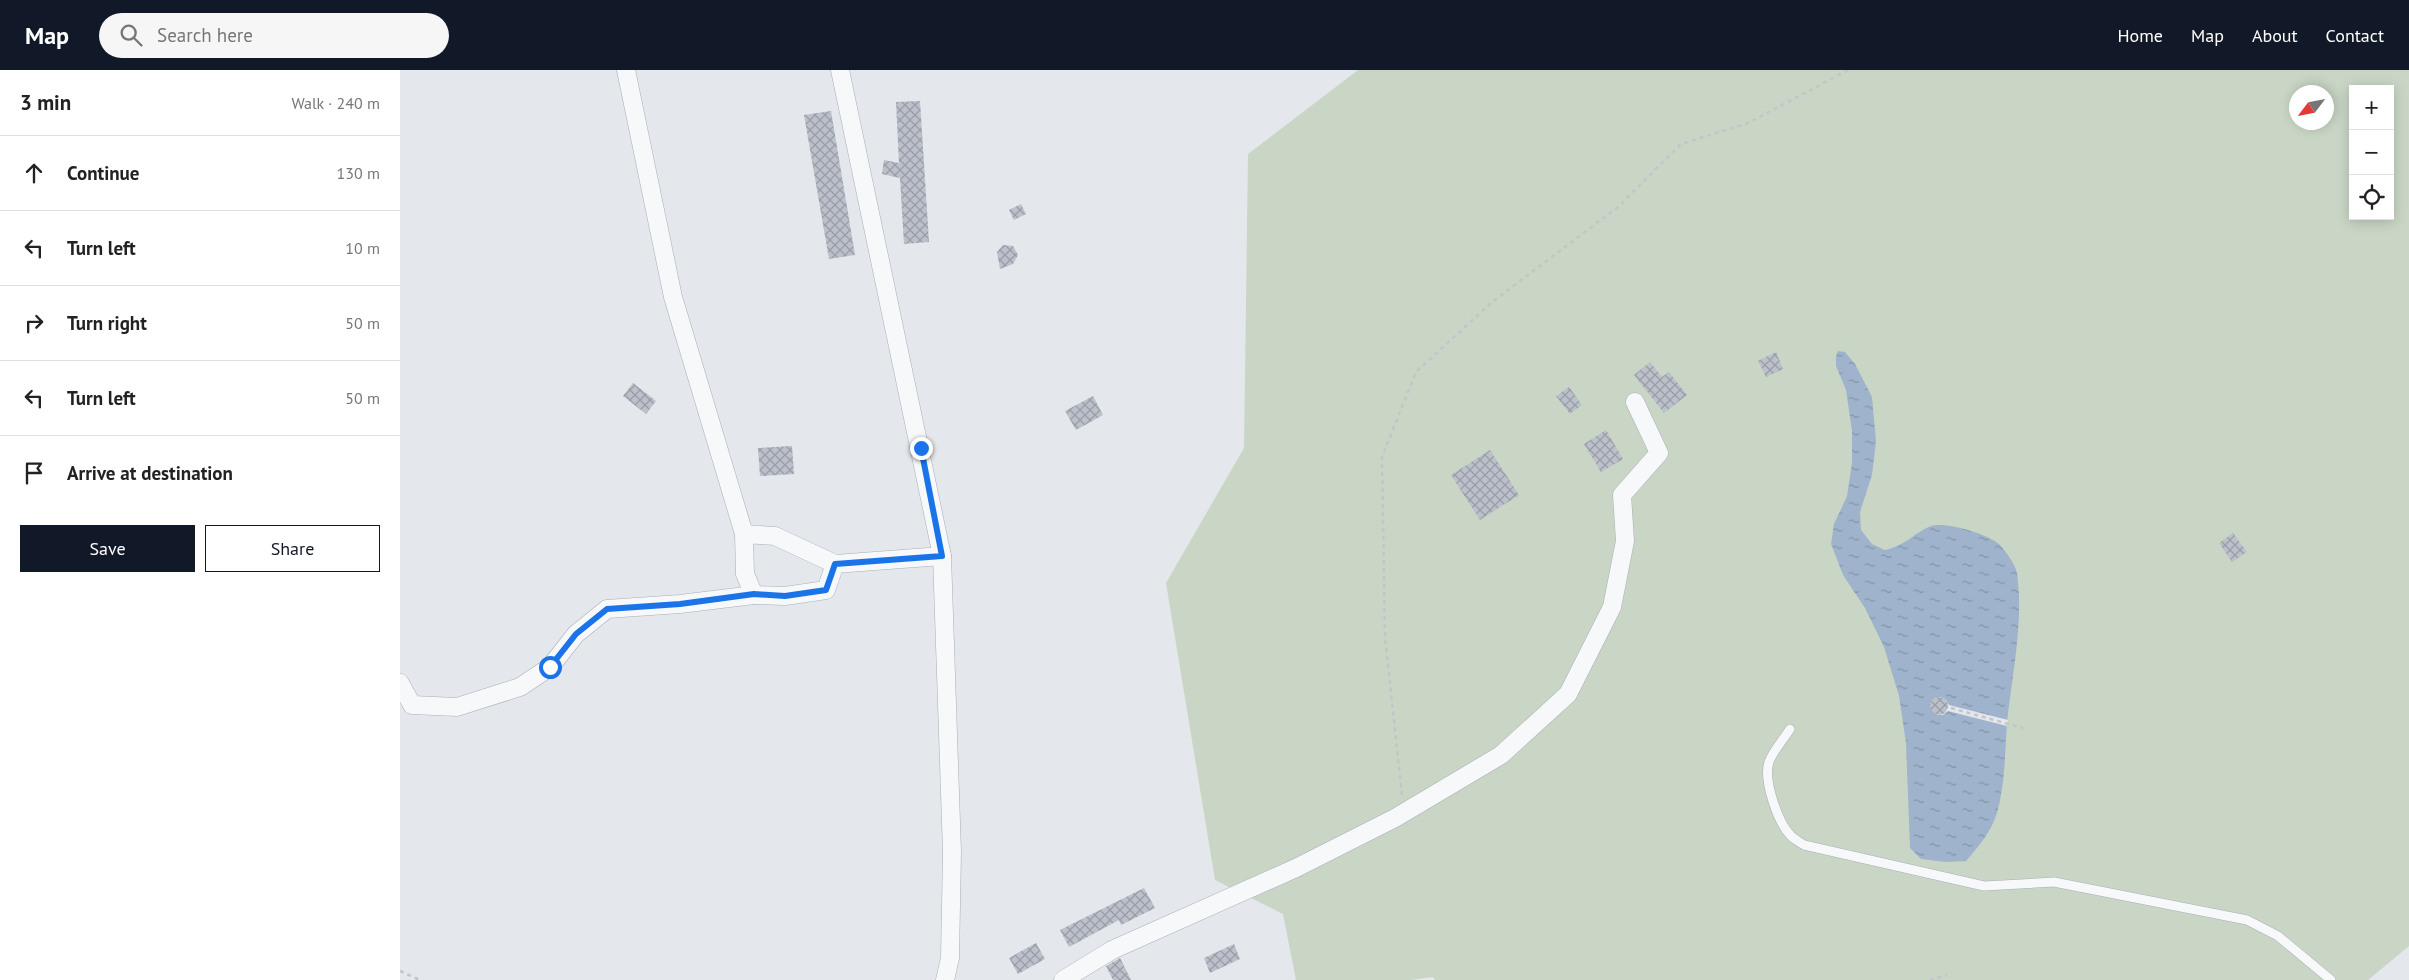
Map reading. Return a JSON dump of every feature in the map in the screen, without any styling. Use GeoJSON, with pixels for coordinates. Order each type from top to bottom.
{"type":"FeatureCollection","features":[{"type":"Feature","properties":{"kind":"street"},"geometry":{"type":"LineString","coordinates":[[626,70],[673,297],[744,534],[745,574],[754,594]]}},
{"type":"Feature","properties":{"kind":"street"},"geometry":{"type":"LineString","coordinates":[[840,70],[942,556],[952,852],[950,958],[945,980]]}},
{"type":"Feature","properties":{"kind":"street"},"geometry":{"type":"LineString","coordinates":[[1063,980],[1112,950],[1296,868],[1395,818],[1501,755],[1568,694],[1612,608],[1625,541],[1622,495],[1659,454],[1635,402]]}},
{"type":"Feature","properties":{"kind":"street"},"geometry":{"type":"LineString","coordinates":[[744,534],[775,536],[835,564],[942,556]]}},
{"type":"Feature","properties":{"kind":"street"},"geometry":{"type":"LineString","coordinates":[[400,682],[412,705],[457,707],[520,687],[550,667],[576,634],[607,609],[680,604],[754,594],[785,596],[826,590],[835,564]]}},
{"type":"Feature","properties":{"kind":"lane"},"geometry":{"type":"LineString","coordinates":[[1790,729],[1769,763],[1769,783],[1775,806],[1783,823],[1791,836],[1804,845],[1984,886],[2054,882],[2247,920],[2278,936],[2331,980]]}},
{"type":"Feature","properties":{"kind":"path"},"geometry":{"type":"LineString","coordinates":[[1395,818],[1402,792],[1385,637],[1382,457],[1416,372],[1492,302],[1618,207],[1681,144],[1748,123],[1848,70]]}},
{"type":"Feature","properties":{"kind":"path"},"geometry":{"type":"LineString","coordinates":[[1951,708],[2024,728]]}},
{"type":"Feature","properties":{"kind":"path"},"geometry":{"type":"LineString","coordinates":[[400,971],[420,980]]}},
{"type":"Feature","properties":{"kind":"path"},"geometry":{"type":"LineString","coordinates":[[1930,980],[1946,975]]}},
{"type":"Feature","properties":{"kind":"green space"},"geometry":{"type":"Polygon","coordinates":[[[1358,70],[2409,70],[2409,946],[2368,980],[1435,980],[1433,977],[1411,980],[1296,980],[1283,914],[1215,880],[1166,583],[1244,448],[1248,154],[1358,70]]]}},
{"type":"Feature","properties":{"kind":"water"},"geometry":{"type":"Polygon","coordinates":[[[1838,351],[1845,352],[1855,364],[1872,397],[1876,441],[1872,475],[1860,512],[1861,530],[1872,544],[1885,550],[1893,548],[1919,532],[1937,525],[1966,529],[1986,536],[1999,544],[2010,558],[2017,573],[2019,592],[2018,630],[2007,723],[2002,791],[1997,813],[1988,833],[1966,861],[1946,862],[1921,859],[1910,848],[1906,743],[1899,696],[1884,647],[1865,608],[1843,575],[1831,544],[1834,524],[1847,496],[1852,463],[1852,431],[1846,390],[1836,366],[1838,351]]]}},
{"type":"Feature","properties":{"kind":"pier"},"geometry":{"type":"Polygon","coordinates":[[[1941,697],[1949,705],[2008,720],[2007,726],[1948,711],[1943,715],[1937,715],[1931,708],[1931,702],[1935,698],[1941,697]]]}},
{"type":"Feature","properties":{"kind":"building"},"geometry":{"type":"Polygon","coordinates":[[[920,101],[929,242],[904,244],[900,178],[882,174],[884,160],[899,163],[896,102],[920,101]]]}},
{"type":"Feature","properties":{"kind":"building"},"geometry":{"type":"Polygon","coordinates":[[[831,111],[855,255],[829,259],[804,115],[831,111]]]}},
{"type":"Feature","properties":{"kind":"building"},"geometry":{"type":"Polygon","coordinates":[[[1021,204],[1026,214],[1014,220],[1009,210],[1021,204]]]}},
{"type":"Feature","properties":{"kind":"building"},"geometry":{"type":"Polygon","coordinates":[[[1003,245],[1013,246],[1018,255],[1013,264],[1000,269],[997,252],[1003,245]]]}},
{"type":"Feature","properties":{"kind":"building"},"geometry":{"type":"Polygon","coordinates":[[[1776,352],[1783,369],[1766,377],[1758,361],[1776,352]]]}},
{"type":"Feature","properties":{"kind":"building"},"geometry":{"type":"Polygon","coordinates":[[[1650,362],[1662,377],[1669,372],[1687,395],[1664,413],[1634,375],[1650,362]]]}},
{"type":"Feature","properties":{"kind":"building"},"geometry":{"type":"Polygon","coordinates":[[[633,383],[656,401],[646,414],[623,396],[633,383]]]}},
{"type":"Feature","properties":{"kind":"building"},"geometry":{"type":"Polygon","coordinates":[[[1569,387],[1582,405],[1570,414],[1556,396],[1569,387]]]}},
{"type":"Feature","properties":{"kind":"building"},"geometry":{"type":"Polygon","coordinates":[[[1093,396],[1103,415],[1076,430],[1065,411],[1093,396]]]}},
{"type":"Feature","properties":{"kind":"building"},"geometry":{"type":"Polygon","coordinates":[[[1606,430],[1623,459],[1601,472],[1584,444],[1606,430]]]}},
{"type":"Feature","properties":{"kind":"building"},"geometry":{"type":"Polygon","coordinates":[[[792,446],[794,474],[760,476],[758,448],[792,446]]]}},
{"type":"Feature","properties":{"kind":"building"},"geometry":{"type":"Polygon","coordinates":[[[1490,450],[1519,495],[1480,520],[1451,475],[1490,450]]]}},
{"type":"Feature","properties":{"kind":"building"},"geometry":{"type":"Polygon","coordinates":[[[2233,533],[2247,552],[2232,562],[2219,543],[2233,533]]]}},
{"type":"Feature","properties":{"kind":"building"},"geometry":{"type":"Polygon","coordinates":[[[1939,697],[1945,700],[1948,706],[1945,712],[1939,715],[1933,712],[1930,706],[1933,700],[1939,697]]]}},
{"type":"Feature","properties":{"kind":"building"},"geometry":{"type":"Polygon","coordinates":[[[1144,888],[1155,908],[1121,925],[1119,920],[1069,947],[1060,930],[1144,888]]]}},
{"type":"Feature","properties":{"kind":"building"},"geometry":{"type":"Polygon","coordinates":[[[1036,943],[1045,959],[1018,974],[1009,958],[1036,943]]]}},
{"type":"Feature","properties":{"kind":"building"},"geometry":{"type":"Polygon","coordinates":[[[1234,944],[1240,959],[1210,973],[1204,958],[1234,944]]]}},
{"type":"Feature","properties":{"kind":"building"},"geometry":{"type":"Polygon","coordinates":[[[1120,958],[1131,980],[1113,980],[1106,966],[1120,958]]]}},
{"type":"Feature","properties":{"kind":"route"},"geometry":{"type":"LineString","coordinates":[[550,667],[576,634],[607,609],[722,600],[754,594],[785,596],[826,590],[835,564],[942,556],[921,448]]}}]}
